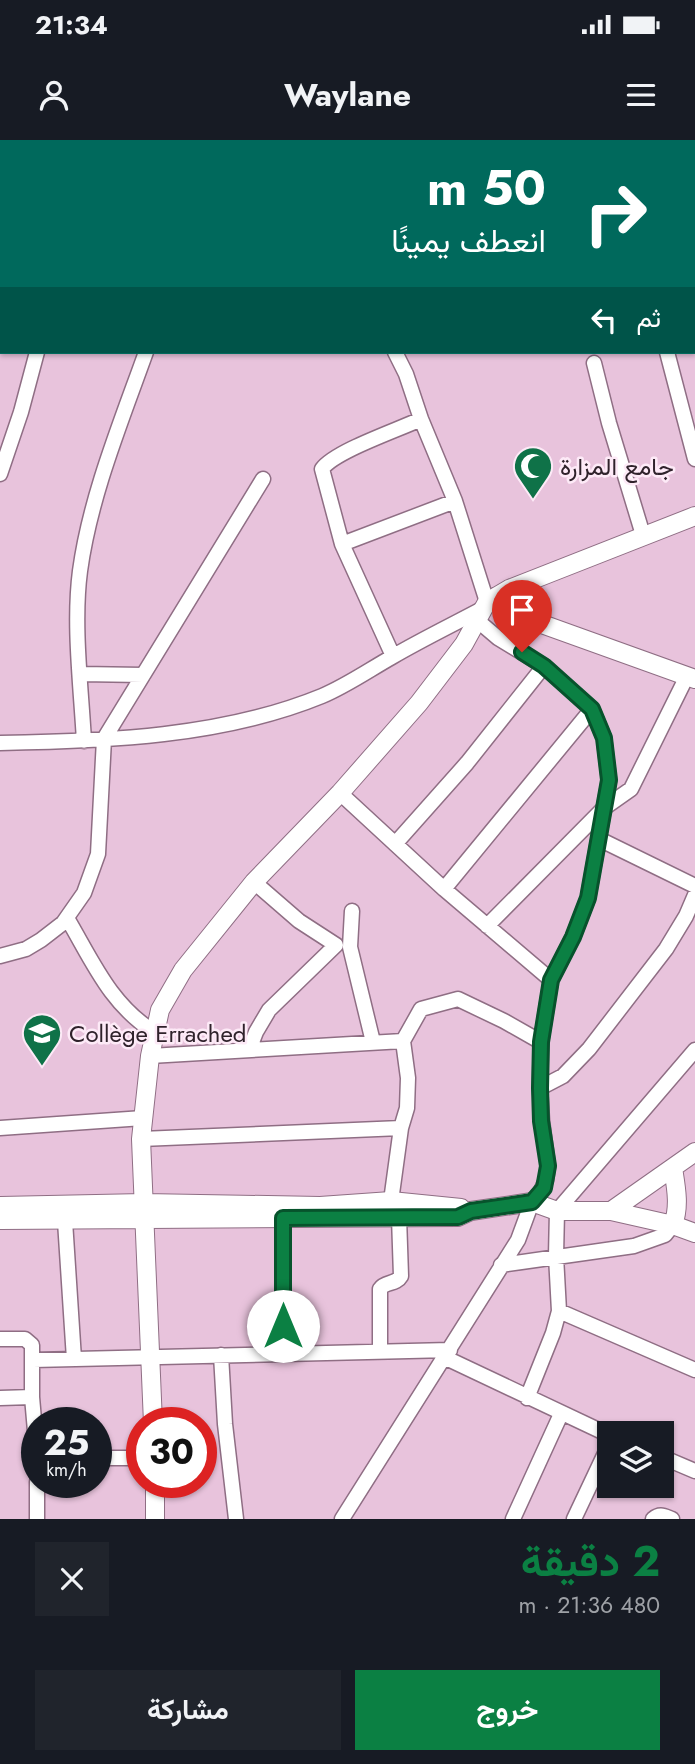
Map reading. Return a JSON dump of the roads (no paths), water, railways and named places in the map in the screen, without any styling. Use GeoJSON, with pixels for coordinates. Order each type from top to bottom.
{"type":"FeatureCollection","features":[{"type":"Feature","properties":{"kind":"street"},"geometry":{"type":"LineString","coordinates":[[0,474],[17,427],[36,354]]}},
{"type":"Feature","properties":{"kind":"street"},"geometry":{"type":"LineString","coordinates":[[84,741],[79,592],[85,546],[94,507],[145,354]]}},
{"type":"Feature","properties":{"kind":"street"},"geometry":{"type":"LineString","coordinates":[[342,1519],[518,1240],[532,1202],[544,1188],[548,1166],[541,1121],[541,1042],[551,980],[582,915],[592,878],[609,780],[600,726],[592,709],[544,666],[498,638],[486,607],[455,501],[396,354]]}},
{"type":"Feature","properties":{"kind":"street"},"geometry":{"type":"LineString","coordinates":[[668,354],[690,416],[695,459]]}},
{"type":"Feature","properties":{"kind":"street"},"geometry":{"type":"LineString","coordinates":[[594,363],[643,535]]}},
{"type":"Feature","properties":{"kind":"street"},"geometry":{"type":"LineString","coordinates":[[393,656],[342,544],[322,469],[345,453],[421,419]]}},
{"type":"Feature","properties":{"kind":"street"},"geometry":{"type":"LineString","coordinates":[[0,956],[26,949],[41,940],[67,918],[84,893],[98,854],[104,740],[263,479]]}},
{"type":"Feature","properties":{"kind":"street"},"geometry":{"type":"LineString","coordinates":[[342,544],[455,501]]}},
{"type":"Feature","properties":{"kind":"street"},"geometry":{"type":"LineString","coordinates":[[0,743],[104,740],[173,732],[236,721],[288,708],[337,689],[486,607],[509,589],[695,516]]}},
{"type":"Feature","properties":{"kind":"street"},"geometry":{"type":"LineString","coordinates":[[486,607],[528,619],[691,677],[635,783],[626,794],[604,808],[487,926]]}},
{"type":"Feature","properties":{"kind":"street"},"geometry":{"type":"LineString","coordinates":[[152,1407],[141,1139],[150,1056],[160,1010],[174,983],[254,882],[340,793],[426,694],[464,644],[486,607]]}},
{"type":"Feature","properties":{"kind":"street"},"geometry":{"type":"LineString","coordinates":[[396,844],[467,763],[544,666]]}},
{"type":"Feature","properties":{"kind":"street"},"geometry":{"type":"LineString","coordinates":[[81,674],[143,675]]}},
{"type":"Feature","properties":{"kind":"street"},"geometry":{"type":"LineString","coordinates":[[444,889],[592,709]]}},
{"type":"Feature","properties":{"kind":"street"},"geometry":{"type":"LineString","coordinates":[[340,793],[444,889],[551,980]]}},
{"type":"Feature","properties":{"kind":"street"},"geometry":{"type":"LineString","coordinates":[[599,839],[695,886]]}},
{"type":"Feature","properties":{"kind":"street"},"geometry":{"type":"LineString","coordinates":[[254,882],[299,921],[343,946]]}},
{"type":"Feature","properties":{"kind":"street"},"geometry":{"type":"LineString","coordinates":[[540,1088],[563,1076],[585,1054],[666,949],[695,895]]}},
{"type":"Feature","properties":{"kind":"street"},"geometry":{"type":"LineString","coordinates":[[352,911],[343,946],[373,1042]]}},
{"type":"Feature","properties":{"kind":"street"},"geometry":{"type":"LineString","coordinates":[[67,918],[112,993],[126,1011],[154,1032]]}},
{"type":"Feature","properties":{"kind":"street"},"geometry":{"type":"LineString","coordinates":[[249,1050],[269,1010],[343,946]]}},
{"type":"Feature","properties":{"kind":"street"},"geometry":{"type":"LineString","coordinates":[[380,1351],[380,1289],[383,1285],[398,1281],[401,1276],[395,1209],[401,1128],[407,1108],[408,1078],[403,1041],[421,1009],[458,999],[541,1042]]}},
{"type":"Feature","properties":{"kind":"street"},"geometry":{"type":"LineString","coordinates":[[150,1056],[403,1041]]}},
{"type":"Feature","properties":{"kind":"street"},"geometry":{"type":"LineString","coordinates":[[527,1398],[559,1311],[555,1256],[557,1211],[695,1051]]}},
{"type":"Feature","properties":{"kind":"street"},"geometry":{"type":"LineString","coordinates":[[0,1128],[143,1118]]}},
{"type":"Feature","properties":{"kind":"street"},"geometry":{"type":"LineString","coordinates":[[141,1139],[401,1128]]}},
{"type":"Feature","properties":{"kind":"street"},"geometry":{"type":"LineString","coordinates":[[611,1211],[695,1152]]}},
{"type":"Feature","properties":{"kind":"street"},"geometry":{"type":"LineString","coordinates":[[502,1265],[634,1246],[665,1235],[678,1213],[673,1168]]}},
{"type":"Feature","properties":{"kind":"street"},"geometry":{"type":"LineString","coordinates":[[0,1220],[65,1221],[143,1212],[320,1206],[395,1209],[458,1217],[471,1211],[532,1202],[557,1211],[611,1211],[673,1225],[695,1233]]}},
{"type":"Feature","properties":{"kind":"street"},"geometry":{"type":"LineString","coordinates":[[0,1206],[283,1218],[395,1209]]}},
{"type":"Feature","properties":{"kind":"street"},"geometry":{"type":"LineString","coordinates":[[283,1218],[283,1353]]}},
{"type":"Feature","properties":{"kind":"street"},"geometry":{"type":"LineString","coordinates":[[65,1221],[74,1359]]}},
{"type":"Feature","properties":{"kind":"street"},"geometry":{"type":"LineString","coordinates":[[559,1311],[695,1370]]}},
{"type":"Feature","properties":{"kind":"street"},"geometry":{"type":"LineString","coordinates":[[0,1339],[28,1340],[32,1345],[33,1407]]}},
{"type":"Feature","properties":{"kind":"street"},"geometry":{"type":"LineString","coordinates":[[33,1360],[380,1351],[448,1354],[527,1398],[597,1430]]}},
{"type":"Feature","properties":{"kind":"street"},"geometry":{"type":"LineString","coordinates":[[220,1355],[236,1519]]}},
{"type":"Feature","properties":{"kind":"street"},"geometry":{"type":"LineString","coordinates":[[0,1398],[32,1398]]}},
{"type":"Feature","properties":{"kind":"street"},"geometry":{"type":"LineString","coordinates":[[513,1519],[561,1414]]}},
{"type":"Feature","properties":{"kind":"street"},"geometry":{"type":"LineString","coordinates":[[674,1462],[695,1471]]}},
{"type":"Feature","properties":{"kind":"street"},"geometry":{"type":"LineString","coordinates":[[575,1519],[597,1472]]}},
{"type":"Feature","properties":{"kind":"street"},"geometry":{"type":"LineString","coordinates":[[37,1498],[37,1519]]}},
{"type":"Feature","properties":{"kind":"street"},"geometry":{"type":"LineString","coordinates":[[155,1498],[155,1519]]}},
{"type":"Feature","properties":{"kind":"street"},"geometry":{"type":"LineString","coordinates":[[653,1519],[657,1515],[672,1519]]}},
{"type":"Feature","properties":{"kind":"place","name":"جامع المزارة"},"geometry":{"type":"Point","coordinates":[533,500]}},
{"type":"Feature","properties":{"kind":"place","name":"Collège Errached"},"geometry":{"type":"Point","coordinates":[42,1067]}}]}
